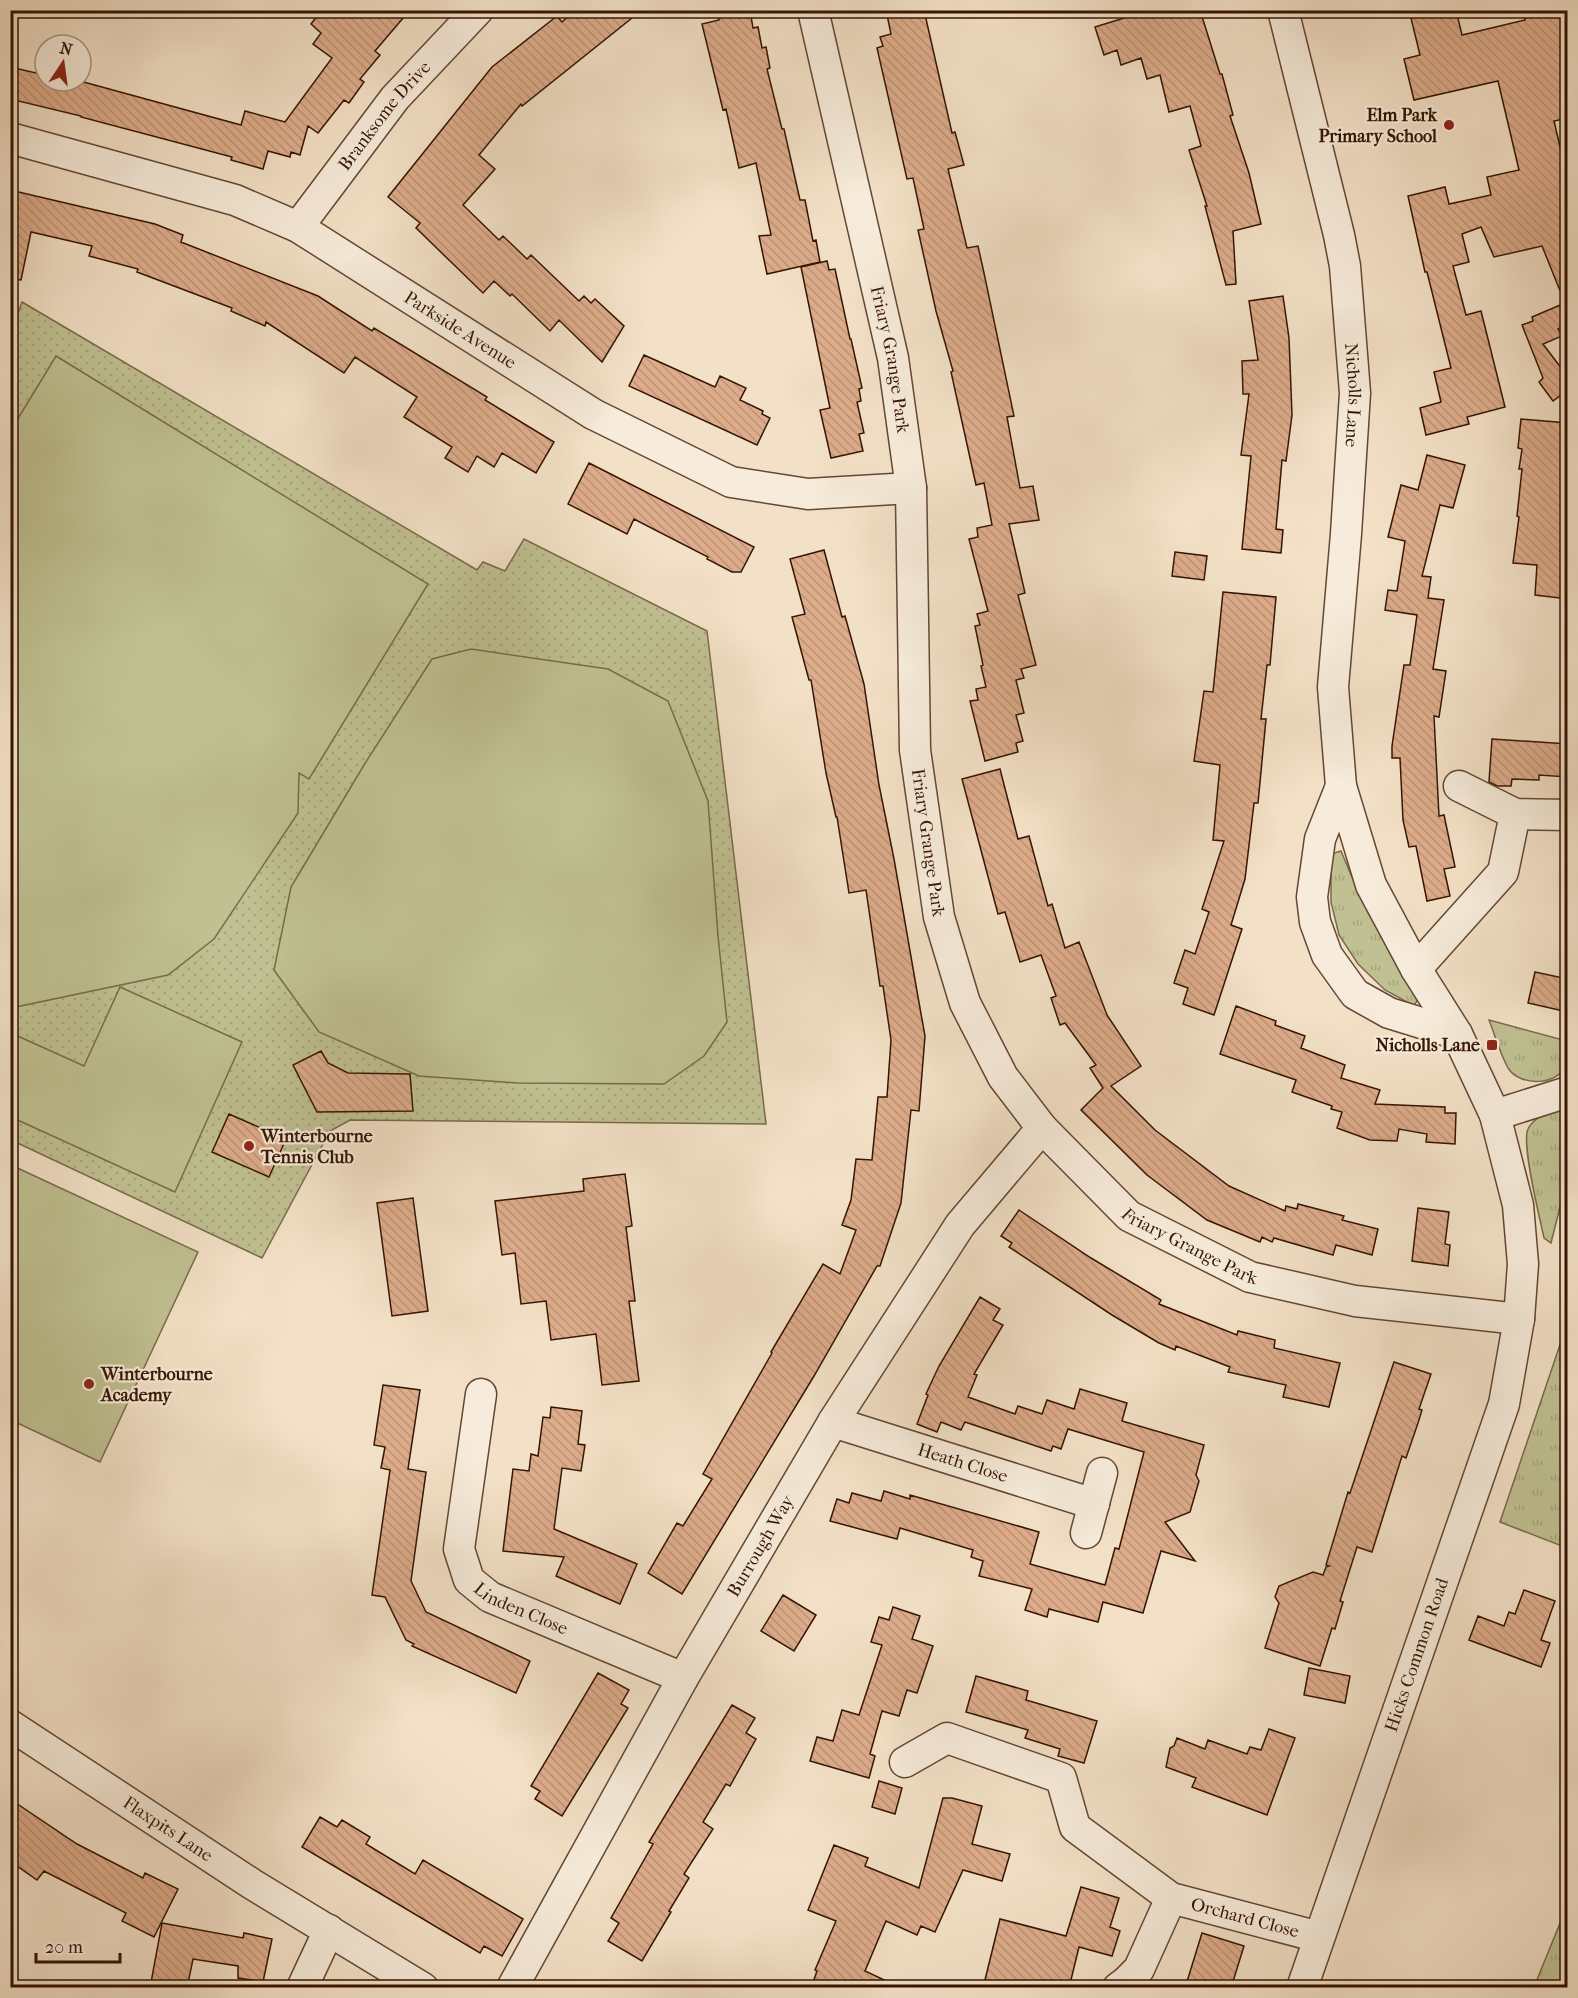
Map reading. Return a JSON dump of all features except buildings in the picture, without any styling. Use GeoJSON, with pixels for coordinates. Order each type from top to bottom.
{"type":"FeatureCollection","features":[{"type":"Feature","properties":{"kind":"street","name":"Branksome Drive"},"geometry":{"type":"LineString","coordinates":[[298,227],[395,98],[478,10]]}},
{"type":"Feature","properties":{"kind":"street","name":"Friary Grange Park"},"geometry":{"type":"LineString","coordinates":[[813,10],[893,357],[911,488],[915,750],[939,916],[965,1003],[1003,1077],[1042,1128],[1129,1216],[1250,1277],[1355,1301],[1519,1319]]}},
{"type":"Feature","properties":{"kind":"street","name":"Nicholls Lane"},"geometry":{"type":"LineString","coordinates":[[1283,10],[1345,266],[1355,393],[1333,687],[1341,786],[1371,885],[1416,969],[1457,1034],[1495,1115],[1518,1205],[1523,1264],[1519,1319]]}},
{"type":"Feature","properties":{"kind":"street","name":"Parkside Avenue"},"geometry":{"type":"LineString","coordinates":[[10,138],[235,200],[298,227],[593,414],[731,482],[808,494],[911,488]]}},
{"type":"Feature","properties":{"kind":"street","name":"Nicholls Lane"},"geometry":{"type":"LineString","coordinates":[[1341,786],[1320,839],[1312,897],[1315,922],[1327,955],[1355,994],[1389,1013],[1457,1034]]}},
{"type":"Feature","properties":{"kind":"street"},"geometry":{"type":"LineString","coordinates":[[1460,786],[1515,814],[1568,815]]}},
{"type":"Feature","properties":{"kind":"street"},"geometry":{"type":"LineString","coordinates":[[1416,969],[1503,872],[1515,814]]}},
{"type":"Feature","properties":{"kind":"street"},"geometry":{"type":"LineString","coordinates":[[1495,1115],[1568,1092]]}},
{"type":"Feature","properties":{"kind":"street","name":"Burrough Way"},"geometry":{"type":"LineString","coordinates":[[512,1988],[684,1678],[833,1422],[960,1225],[1042,1128]]}},
{"type":"Feature","properties":{"kind":"street","name":"Hicks Common Road"},"geometry":{"type":"LineString","coordinates":[[1302,1988],[1504,1404],[1519,1319]]}},
{"type":"Feature","properties":{"kind":"street","name":"Linden Close"},"geometry":{"type":"LineString","coordinates":[[481,1394],[459,1549],[469,1580],[490,1596],[684,1678]]}},
{"type":"Feature","properties":{"kind":"street","name":"Heath Close"},"geometry":{"type":"LineString","coordinates":[[833,1422],[1094,1504]]}},
{"type":"Feature","properties":{"kind":"street"},"geometry":{"type":"LineString","coordinates":[[1086,1533],[1102,1473]]}},
{"type":"Feature","properties":{"kind":"street","name":"Flaxpits Lane"},"geometry":{"type":"LineString","coordinates":[[10,1725],[252,1884],[423,1988]]}},
{"type":"Feature","properties":{"kind":"street","name":"Orchard Close"},"geometry":{"type":"LineString","coordinates":[[905,1761],[947,1738],[1061,1778],[1075,1827],[1171,1898],[1319,1937]]}},
{"type":"Feature","properties":{"kind":"street","name":"Orchard Close"},"geometry":{"type":"LineString","coordinates":[[1118,1988],[1139,1969],[1171,1898]]}},
{"type":"Feature","properties":{"kind":"street"},"geometry":{"type":"LineString","coordinates":[[302,1988],[329,1930]]}},
{"type":"Feature","properties":{"kind":"green space"},"geometry":{"type":"Polygon","coordinates":[[[22,302],[477,570],[483,562],[505,571],[524,539],[707,631],[766,1124],[350,1120],[330,1131],[262,1258],[11,1140],[10,335],[22,302]]]}},
{"type":"Feature","properties":{"kind":"green space"},"geometry":{"type":"Polygon","coordinates":[[[56,356],[428,584],[309,779],[299,773],[298,813],[214,939],[168,975],[11,1008],[11,430],[56,356]]]}},
{"type":"Feature","properties":{"kind":"green space"},"geometry":{"type":"Polygon","coordinates":[[[471,649],[608,669],[668,701],[708,801],[727,1022],[704,1056],[664,1084],[518,1083],[419,1076],[319,1032],[274,970],[291,887],[364,765],[432,659],[471,649]]]}},
{"type":"Feature","properties":{"kind":"green space"},"geometry":{"type":"Polygon","coordinates":[[[1341,851],[1376,926],[1419,997],[1414,1006],[1385,990],[1358,964],[1339,935],[1331,902],[1331,854],[1341,851]]]}},
{"type":"Feature","properties":{"kind":"green space"},"geometry":{"type":"Polygon","coordinates":[[[120,987],[242,1042],[175,1192],[11,1117],[11,1033],[84,1066],[120,987]]]}},
{"type":"Feature","properties":{"kind":"green space"},"geometry":{"type":"Polygon","coordinates":[[[1489,1020],[1567,1041],[1567,1064],[1556,1077],[1548,1080],[1530,1081],[1521,1078],[1508,1068],[1489,1020]]]}},
{"type":"Feature","properties":{"kind":"green space"},"geometry":{"type":"Polygon","coordinates":[[[1567,1108],[1567,1179],[1551,1243],[1544,1238],[1535,1199],[1527,1137],[1528,1129],[1535,1120],[1545,1114],[1567,1108]]]}},
{"type":"Feature","properties":{"kind":"green space"},"geometry":{"type":"Polygon","coordinates":[[[11,1165],[198,1252],[100,1462],[11,1420],[11,1165]]]}},
{"type":"Feature","properties":{"kind":"green space"},"geometry":{"type":"Polygon","coordinates":[[[1567,1324],[1567,1548],[1500,1522],[1567,1324]]]}},
{"type":"Feature","properties":{"kind":"green space"},"geometry":{"type":"Polygon","coordinates":[[[1567,1906],[1567,1987],[1534,1987],[1567,1906]]]}},
{"type":"Feature","properties":{"kind":"place","name":"Elm Park Primary School"},"geometry":{"type":"Point","coordinates":[1449,125]}},
{"type":"Feature","properties":{"kind":"place","name":"Nicholls Lane"},"geometry":{"type":"Point","coordinates":[1492,1045]}},
{"type":"Feature","properties":{"kind":"place","name":"Winterbourne Tennis Club"},"geometry":{"type":"Point","coordinates":[249,1146]}},
{"type":"Feature","properties":{"kind":"place","name":"Winterbourne Academy"},"geometry":{"type":"Point","coordinates":[89,1384]}}]}
